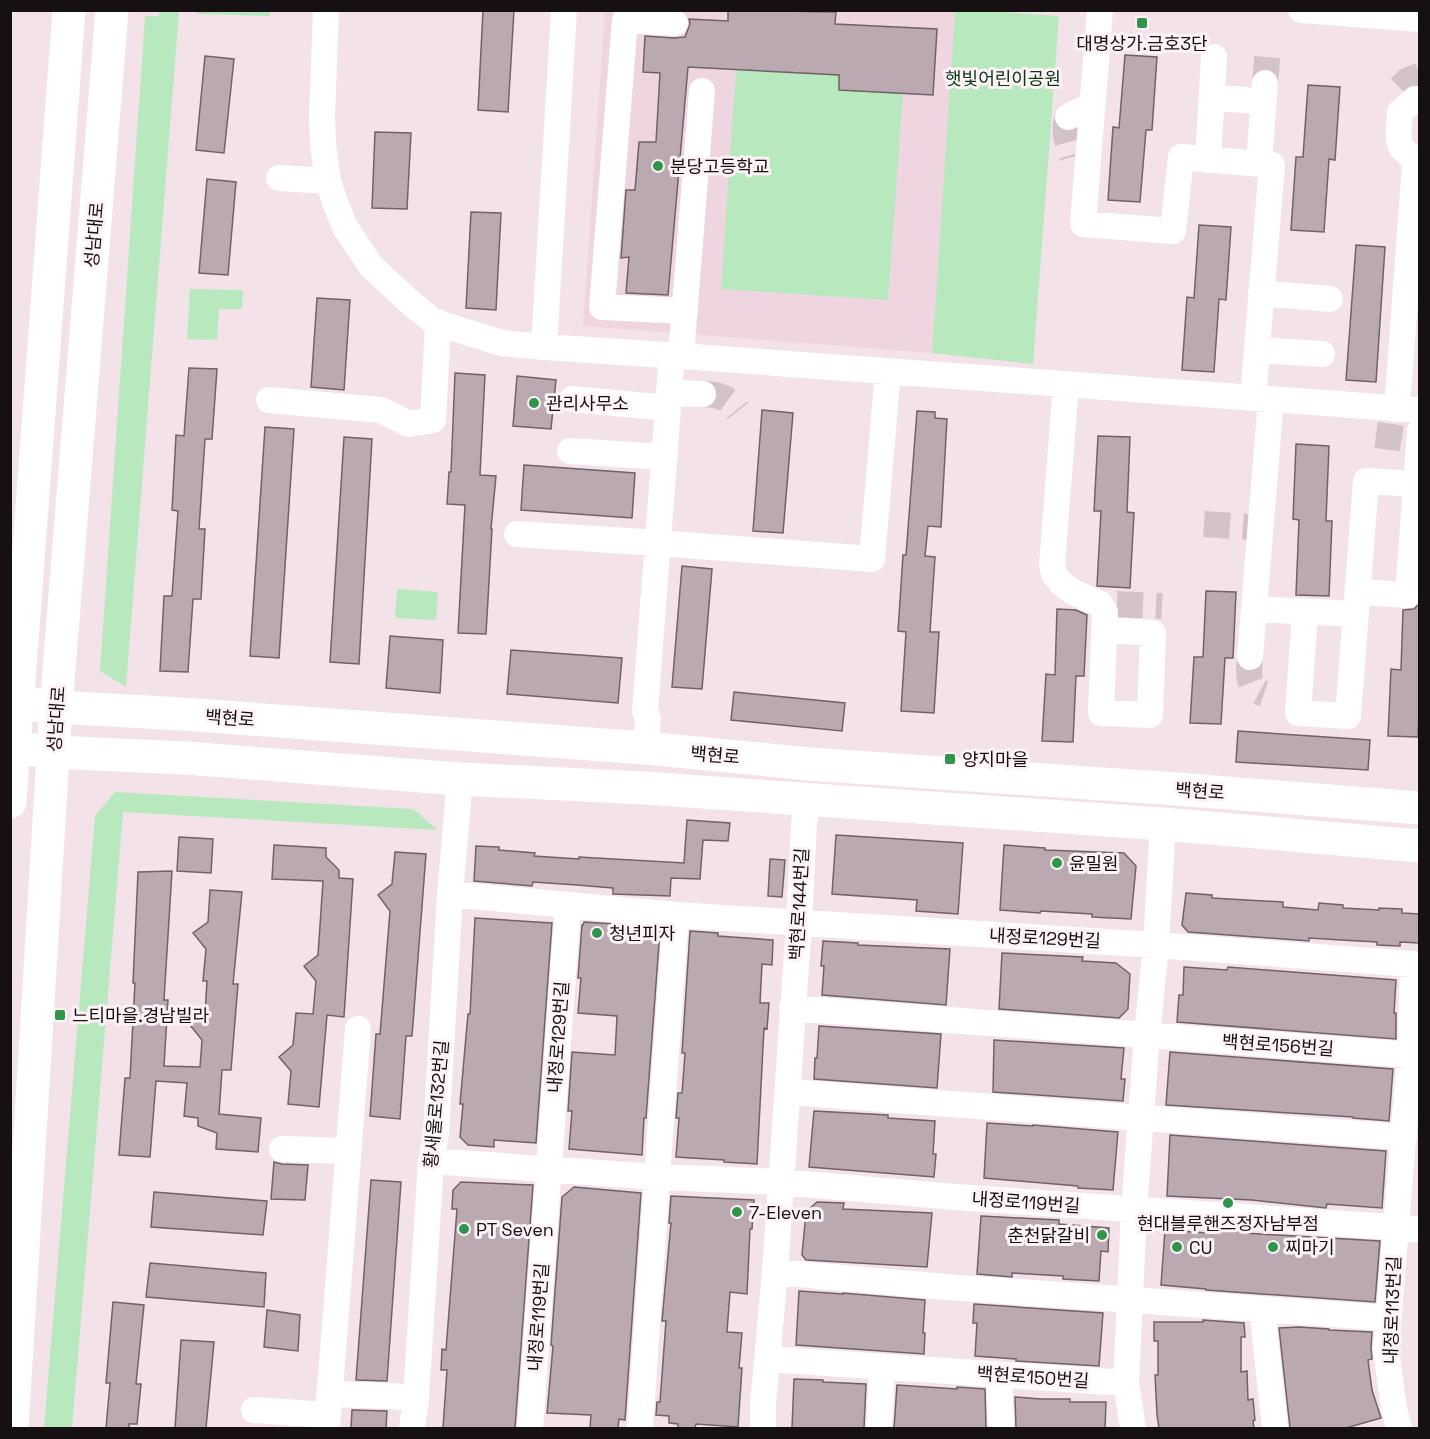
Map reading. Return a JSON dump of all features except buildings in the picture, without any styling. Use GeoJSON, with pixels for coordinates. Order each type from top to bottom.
{"type":"FeatureCollection","features":[{"type":"Feature","properties":{"kind":"main road"},"geometry":{"type":"LineString","coordinates":[[10,802],[14,702],[69,10]]}},
{"type":"Feature","properties":{"kind":"main road","name":"성남대로"},"geometry":{"type":"LineString","coordinates":[[12,1428],[56,706],[112,10]]}},
{"type":"Feature","properties":{"kind":"main road","name":"백현로"},"geometry":{"type":"LineString","coordinates":[[14,702],[645,748],[810,764],[1419,808]]}},
{"type":"Feature","properties":{"kind":"main road","name":"백현로"},"geometry":{"type":"LineString","coordinates":[[13,748],[1163,824],[1419,846]]}},
{"type":"Feature","properties":{"kind":"street"},"geometry":{"type":"LineString","coordinates":[[326,10],[323,145],[328,181],[345,227],[371,266],[432,320],[502,343],[544,347],[1408,409],[1416,202],[1415,164],[1412,157],[1400,146],[1399,136],[1407,100]]}},
{"type":"Feature","properties":{"kind":"street"},"geometry":{"type":"LineString","coordinates":[[544,347],[564,10]]}},
{"type":"Feature","properties":{"kind":"street"},"geometry":{"type":"LineString","coordinates":[[1100,10],[1083,224],[1173,231],[1181,158],[1272,165],[1257,350],[1262,398],[1254,528],[1254,609],[1250,657]]}},
{"type":"Feature","properties":{"kind":"street"},"geometry":{"type":"LineString","coordinates":[[1301,10],[1367,13],[1419,19]]}},
{"type":"Feature","properties":{"kind":"street"},"geometry":{"type":"LineString","coordinates":[[675,23],[625,20],[602,306],[685,311]]}},
{"type":"Feature","properties":{"kind":"street"},"geometry":{"type":"LineString","coordinates":[[1208,160],[1214,57]]}},
{"type":"Feature","properties":{"kind":"street"},"geometry":{"type":"LineString","coordinates":[[645,748],[648,718],[645,711],[669,400],[685,311],[702,91]]}},
{"type":"Feature","properties":{"kind":"street"},"geometry":{"type":"LineString","coordinates":[[1212,97],[1264,92],[1259,164]]}},
{"type":"Feature","properties":{"kind":"street"},"geometry":{"type":"LineString","coordinates":[[1068,117],[1092,105]]}},
{"type":"Feature","properties":{"kind":"street"},"geometry":{"type":"LineString","coordinates":[[279,178],[328,181]]}},
{"type":"Feature","properties":{"kind":"street"},"geometry":{"type":"LineString","coordinates":[[1261,293],[1330,298]]}},
{"type":"Feature","properties":{"kind":"street"},"geometry":{"type":"LineString","coordinates":[[269,400],[381,410],[409,424],[433,420],[438,322]]}},
{"type":"Feature","properties":{"kind":"street"},"geometry":{"type":"LineString","coordinates":[[1257,350],[1322,354]]}},
{"type":"Feature","properties":{"kind":"street"},"geometry":{"type":"LineString","coordinates":[[517,534],[872,559],[888,371]]}},
{"type":"Feature","properties":{"kind":"street"},"geometry":{"type":"LineString","coordinates":[[1066,384],[1052,565],[1054,574],[1073,592],[1109,604],[1105,612],[1104,630]]}},
{"type":"Feature","properties":{"kind":"street"},"geometry":{"type":"LineString","coordinates":[[572,399],[669,400],[703,394]]}},
{"type":"Feature","properties":{"kind":"street"},"geometry":{"type":"LineString","coordinates":[[1254,609],[1305,612],[1408,595],[1416,484],[1414,438]]}},
{"type":"Feature","properties":{"kind":"street"},"geometry":{"type":"LineString","coordinates":[[570,451],[665,457]]}},
{"type":"Feature","properties":{"kind":"street"},"geometry":{"type":"LineString","coordinates":[[1305,612],[1298,713],[1348,716],[1366,482],[1416,484]]}},
{"type":"Feature","properties":{"kind":"street","name":"황새울로132번길"},"geometry":{"type":"LineString","coordinates":[[412,1428],[416,1399],[431,1161],[436,1134],[450,894],[460,779]]}},
{"type":"Feature","properties":{"kind":"street","name":"백현로144번길"},"geometry":{"type":"LineString","coordinates":[[763,1428],[807,800]]}},
{"type":"Feature","properties":{"kind":"street"},"geometry":{"type":"LineString","coordinates":[[1133,1428],[1126,1383],[1134,1209],[1156,945],[1163,824]]}},
{"type":"Feature","properties":{"kind":"street","name":"내정로129번길"},"geometry":{"type":"LineString","coordinates":[[450,894],[676,915],[1156,945],[1413,964],[1410,1055]]}},
{"type":"Feature","properties":{"kind":"street","name":"내정로129번길"},"geometry":{"type":"LineString","coordinates":[[549,1169],[568,905]]}},
{"type":"Feature","properties":{"kind":"street"},"geometry":{"type":"LineString","coordinates":[[640,1428],[676,915]]}},
{"type":"Feature","properties":{"kind":"street"},"geometry":{"type":"LineString","coordinates":[[792,1008],[1147,1035]]}},
{"type":"Feature","properties":{"kind":"street"},"geometry":{"type":"LineString","coordinates":[[328,1412],[358,1029]]}},
{"type":"Feature","properties":{"kind":"street","name":"백현로156번길"},"geometry":{"type":"LineString","coordinates":[[1147,1035],[1410,1055]]}},
{"type":"Feature","properties":{"kind":"street"},"geometry":{"type":"LineString","coordinates":[[1408,1228],[1404,1137],[1410,1055]]}},
{"type":"Feature","properties":{"kind":"street"},"geometry":{"type":"LineString","coordinates":[[787,1092],[1404,1137]]}},
{"type":"Feature","properties":{"kind":"street"},"geometry":{"type":"LineString","coordinates":[[282,1149],[348,1151]]}},
{"type":"Feature","properties":{"kind":"street","name":"내정로119번길"},"geometry":{"type":"LineString","coordinates":[[431,1161],[657,1177],[781,1182],[955,1197],[1408,1228]]}},
{"type":"Feature","properties":{"kind":"street","name":"내정로119번길"},"geometry":{"type":"LineString","coordinates":[[530,1428],[549,1169]]}},
{"type":"Feature","properties":{"kind":"street","name":"내정로113번길"},"geometry":{"type":"LineString","coordinates":[[1400,1428],[1394,1408],[1386,1349],[1389,1318],[1408,1228]]}},
{"type":"Feature","properties":{"kind":"street"},"geometry":{"type":"LineString","coordinates":[[775,1272],[946,1287],[1389,1318]]}},
{"type":"Feature","properties":{"kind":"street"},"geometry":{"type":"LineString","coordinates":[[1262,1309],[1275,1428]]}},
{"type":"Feature","properties":{"kind":"street"},"geometry":{"type":"LineString","coordinates":[[767,1359],[882,1367],[879,1428]]}},
{"type":"Feature","properties":{"kind":"street","name":"백현로150번길"},"geometry":{"type":"LineString","coordinates":[[882,1367],[1126,1383]]}},
{"type":"Feature","properties":{"kind":"street"},"geometry":{"type":"LineString","coordinates":[[999,1375],[1001,1428]]}},
{"type":"Feature","properties":{"kind":"street"},"geometry":{"type":"LineString","coordinates":[[254,1410],[328,1412],[393,1396],[416,1399]]}},
{"type":"Feature","properties":{"kind":"street"},"geometry":{"type":"LineString","coordinates":[[1411,1428],[1419,1425]]}},
{"type":"Feature","properties":{"kind":"shaded area"},"geometry":{"type":"Polygon","coordinates":[[[605,11],[955,11],[932,353],[583,326],[605,11]]]}},
{"type":"Feature","properties":{"kind":"green space"},"geometry":{"type":"Polygon","coordinates":[[[198,10],[270,11],[270,16],[197,14],[198,10]]]}},
{"type":"Feature","properties":{"kind":"green space"},"geometry":{"type":"Polygon","coordinates":[[[159,11],[179,11],[126,687],[100,671],[145,16],[159,16],[159,11]]]}},
{"type":"Feature","properties":{"kind":"green space","name":"햇빛어린이공원"},"geometry":{"type":"Polygon","coordinates":[[[955,11],[1059,16],[1033,364],[932,353],[955,11]]]}},
{"type":"Feature","properties":{"kind":"green space"},"geometry":{"type":"Polygon","coordinates":[[[736,68],[904,79],[888,300],[721,289],[736,68]]]}},
{"type":"Feature","properties":{"kind":"green space"},"geometry":{"type":"Polygon","coordinates":[[[190,289],[243,290],[242,309],[219,309],[217,340],[187,339],[190,289]]]}},
{"type":"Feature","properties":{"kind":"green space"},"geometry":{"type":"Polygon","coordinates":[[[397,589],[438,592],[436,620],[395,618],[397,589]]]}},
{"type":"Feature","properties":{"kind":"green space"},"geometry":{"type":"Polygon","coordinates":[[[115,792],[413,809],[438,830],[123,812],[72,1428],[44,1428],[95,816],[115,792]]]}},
{"type":"Feature","properties":{"kind":"tunnel"},"geometry":{"type":"LineString","coordinates":[[1265,83],[1268,49]]}},
{"type":"Feature","properties":{"kind":"tunnel"},"geometry":{"type":"LineString","coordinates":[[1400,88],[1408,80],[1420,76]]}},
{"type":"Feature","properties":{"kind":"tunnel"},"geometry":{"type":"LineString","coordinates":[[1068,117],[1066,132],[1072,157]]}},
{"type":"Feature","properties":{"kind":"tunnel"},"geometry":{"type":"LineString","coordinates":[[703,394],[723,398],[738,411]]}},
{"type":"Feature","properties":{"kind":"tunnel"},"geometry":{"type":"LineString","coordinates":[[1376,435],[1404,439]]}},
{"type":"Feature","properties":{"kind":"tunnel"},"geometry":{"type":"LineString","coordinates":[[1204,524],[1248,527]]}},
{"type":"Feature","properties":{"kind":"tunnel"},"geometry":{"type":"LineString","coordinates":[[1117,604],[1162,606]]}},
{"type":"Feature","properties":{"kind":"tunnel"},"geometry":{"type":"LineString","coordinates":[[1250,657],[1251,684],[1264,694]]}},
{"type":"Feature","properties":{"kind":"place","name":"대명상가.금호3단"},"geometry":{"type":"Point","coordinates":[1142,23]}},
{"type":"Feature","properties":{"kind":"place","name":"분당고등학교"},"geometry":{"type":"Point","coordinates":[658,166]}},
{"type":"Feature","properties":{"kind":"place","name":"관리사무소"},"geometry":{"type":"Point","coordinates":[534,403]}},
{"type":"Feature","properties":{"kind":"place","name":"양지마을"},"geometry":{"type":"Point","coordinates":[950,759]}},
{"type":"Feature","properties":{"kind":"place","name":"윤밀원"},"geometry":{"type":"Point","coordinates":[1057,863]}},
{"type":"Feature","properties":{"kind":"place","name":"청년피자"},"geometry":{"type":"Point","coordinates":[597,933]}},
{"type":"Feature","properties":{"kind":"place","name":"느티마을.경남빌라"},"geometry":{"type":"Point","coordinates":[60,1015]}},
{"type":"Feature","properties":{"kind":"place","name":"현대블루핸즈정자남부점"},"geometry":{"type":"Point","coordinates":[1228,1203]}},
{"type":"Feature","properties":{"kind":"place","name":"7-Eleven"},"geometry":{"type":"Point","coordinates":[737,1212]}},
{"type":"Feature","properties":{"kind":"place","name":"PT Seven"},"geometry":{"type":"Point","coordinates":[464,1229]}},
{"type":"Feature","properties":{"kind":"place","name":"춘천닭갈비"},"geometry":{"type":"Point","coordinates":[1102,1235]}},
{"type":"Feature","properties":{"kind":"place","name":"CU"},"geometry":{"type":"Point","coordinates":[1177,1247]}},
{"type":"Feature","properties":{"kind":"place","name":"찌마기"},"geometry":{"type":"Point","coordinates":[1273,1247]}}]}
